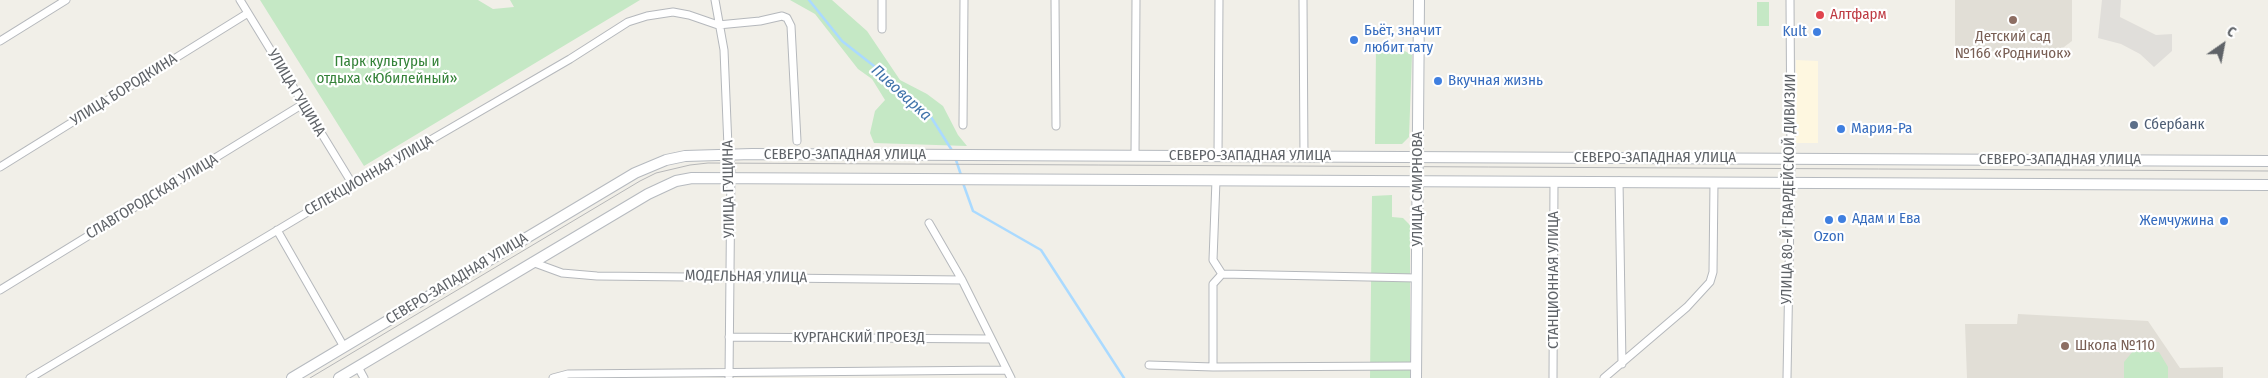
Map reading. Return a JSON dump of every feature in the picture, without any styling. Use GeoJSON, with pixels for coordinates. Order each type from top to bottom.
{"type":"FeatureCollection","features":[{"type":"Feature","properties":{"kind":"main road","name":"УЛИЦА СМИРНОВА"},"geometry":{"type":"LineString","coordinates":[[1416,378],[1419,0]]}},
{"type":"Feature","properties":{"kind":"main road","name":"СЕВЕРО-ЗАПАДНАЯ УЛИЦА"},"geometry":{"type":"LineString","coordinates":[[292,378],[650,166],[685,156],[970,155],[2268,161]]}},
{"type":"Feature","properties":{"kind":"main road","name":"СЕВЕРО-ЗАПАДНАЯ УЛИЦА"},"geometry":{"type":"LineString","coordinates":[[338,378],[661,186],[692,178],[2268,185]]}},
{"type":"Feature","properties":{"kind":"street"},"geometry":{"type":"LineString","coordinates":[[0,41],[66,0]]}},
{"type":"Feature","properties":{"kind":"street","name":"УЛИЦА ГУЩИНА"},"geometry":{"type":"LineString","coordinates":[[240,0],[353,185]]}},
{"type":"Feature","properties":{"kind":"street","name":"УЛИЦА ГУЩИНА"},"geometry":{"type":"LineString","coordinates":[[715,0],[724,50],[731,178],[730,375]]}},
{"type":"Feature","properties":{"kind":"street"},"geometry":{"type":"LineString","coordinates":[[882,0],[882,29]]}},
{"type":"Feature","properties":{"kind":"street"},"geometry":{"type":"LineString","coordinates":[[963,125],[964,0]]}},
{"type":"Feature","properties":{"kind":"street"},"geometry":{"type":"LineString","coordinates":[[1055,0],[1056,126]]}},
{"type":"Feature","properties":{"kind":"street"},"geometry":{"type":"LineString","coordinates":[[1135,156],[1136,0]]}},
{"type":"Feature","properties":{"kind":"street"},"geometry":{"type":"LineString","coordinates":[[1218,156],[1219,0]]}},
{"type":"Feature","properties":{"kind":"street"},"geometry":{"type":"LineString","coordinates":[[1303,0],[1304,157]]}},
{"type":"Feature","properties":{"kind":"street","name":"УЛИЦА 80-Й ГВАРДЕЙСКОЙ ДИВИЗИИ"},"geometry":{"type":"LineString","coordinates":[[1786,378],[1791,159],[1790,0]]}},
{"type":"Feature","properties":{"kind":"street","name":"СЕЛЕКЦИОННАЯ УЛИЦА"},"geometry":{"type":"LineString","coordinates":[[30,378],[353,185],[570,59],[628,22],[647,16],[673,12],[689,15],[718,25]]}},
{"type":"Feature","properties":{"kind":"street","name":"УЛИЦА БОРОДКИНА"},"geometry":{"type":"LineString","coordinates":[[0,167],[248,13]]}},
{"type":"Feature","properties":{"kind":"street"},"geometry":{"type":"LineString","coordinates":[[718,25],[760,21],[782,16],[787,18],[791,26],[798,141]]}},
{"type":"Feature","properties":{"kind":"street","name":"СЛАВГОРОДСКАЯ УЛИЦА"},"geometry":{"type":"LineString","coordinates":[[0,290],[303,104]]}},
{"type":"Feature","properties":{"kind":"street"},"geometry":{"type":"LineString","coordinates":[[1216,180],[1213,260],[1222,274]]}},
{"type":"Feature","properties":{"kind":"street","name":"СТАНЦИОННАЯ УЛИЦА"},"geometry":{"type":"LineString","coordinates":[[1553,378],[1554,181]]}},
{"type":"Feature","properties":{"kind":"street"},"geometry":{"type":"LineString","coordinates":[[1619,181],[1622,364]]}},
{"type":"Feature","properties":{"kind":"street"},"geometry":{"type":"LineString","coordinates":[[1604,378],[1687,307],[1710,282],[1713,272],[1714,182]]}},
{"type":"Feature","properties":{"kind":"street"},"geometry":{"type":"LineString","coordinates":[[929,223],[962,280],[1011,378]]}},
{"type":"Feature","properties":{"kind":"street"},"geometry":{"type":"LineString","coordinates":[[277,230],[344,347]]}},
{"type":"Feature","properties":{"kind":"street","name":"МОДЕЛЬНАЯ УЛИЦА"},"geometry":{"type":"LineString","coordinates":[[532,262],[562,273],[597,276],[962,280]]}},
{"type":"Feature","properties":{"kind":"street"},"geometry":{"type":"LineString","coordinates":[[1213,367],[1213,284],[1222,274],[1417,278]]}},
{"type":"Feature","properties":{"kind":"street","name":"КУРГАНСКИЙ ПРОЕЗД"},"geometry":{"type":"LineString","coordinates":[[729,337],[990,339]]}},
{"type":"Feature","properties":{"kind":"street"},"geometry":{"type":"LineString","coordinates":[[1149,365],[1213,367],[1416,366]]}},
{"type":"Feature","properties":{"kind":"street"},"geometry":{"type":"LineString","coordinates":[[358,366],[364,378]]}},
{"type":"Feature","properties":{"kind":"street"},"geometry":{"type":"LineString","coordinates":[[553,378],[568,374],[730,375],[1007,370]]}},
{"type":"Feature","properties":{"kind":"shaded area","name":"Детский сад №166 «Родничок»"},"geometry":{"type":"Polygon","coordinates":[[[1955,0],[2072,0],[2072,41],[2056,53],[1955,50],[1955,0]]]}},
{"type":"Feature","properties":{"kind":"shaded area"},"geometry":{"type":"Polygon","coordinates":[[[2102,0],[2121,0],[2120,17],[2156,35],[2172,34],[2172,51],[2154,67],[2140,54],[2121,44],[2098,38],[2102,0]]]}},
{"type":"Feature","properties":{"kind":"shaded area"},"geometry":{"type":"Polygon","coordinates":[[[1796,60],[1818,61],[1818,143],[1796,143],[1796,60]]]}},
{"type":"Feature","properties":{"kind":"shaded area","name":"Школа №110"},"geometry":{"type":"Polygon","coordinates":[[[2018,314],[2148,321],[2180,368],[2223,367],[2223,378],[1967,378],[1965,324],[2017,324],[2018,314]]]}},
{"type":"Feature","properties":{"kind":"green space","name":"Парк культуры и отдыха «Юбилейный»"},"geometry":{"type":"Polygon","coordinates":[[[260,0],[478,0],[493,9],[514,7],[510,0],[640,0],[364,166],[260,0]]]}},
{"type":"Feature","properties":{"kind":"green space"},"geometry":{"type":"Polygon","coordinates":[[[790,0],[832,0],[867,31],[900,80],[927,94],[943,106],[958,135],[967,146],[874,143],[870,133],[875,111],[885,100],[872,79],[858,69],[815,14],[790,0]]]}},
{"type":"Feature","properties":{"kind":"green space"},"geometry":{"type":"Polygon","coordinates":[[[1757,2],[1769,2],[1769,26],[1757,26],[1757,2]]]}},
{"type":"Feature","properties":{"kind":"green space"},"geometry":{"type":"Polygon","coordinates":[[[1376,48],[1401,49],[1412,55],[1409,137],[1402,144],[1375,144],[1376,48]]]}},
{"type":"Feature","properties":{"kind":"green space"},"geometry":{"type":"Polygon","coordinates":[[[1392,195],[1392,217],[1403,218],[1410,225],[1410,378],[1370,378],[1372,196],[1392,195]]]}},
{"type":"Feature","properties":{"kind":"green space"},"geometry":{"type":"Polygon","coordinates":[[[2134,350],[2159,352],[2168,367],[2168,378],[2124,378],[2124,362],[2134,350]]]}},
{"type":"Feature","properties":{"kind":"waterway","name":"Пивоварка"},"geometry":{"type":"LineString","coordinates":[[809,0],[842,41],[874,66],[931,117],[953,152]]}},
{"type":"Feature","properties":{"kind":"waterway","name":"Пивоварка"},"geometry":{"type":"LineString","coordinates":[[955,157],[961,175]]}},
{"type":"Feature","properties":{"kind":"waterway","name":"Пивоварка"},"geometry":{"type":"LineString","coordinates":[[963,183],[973,211],[1041,250],[1124,378]]}},
{"type":"Feature","properties":{"kind":"tram line"},"geometry":{"type":"LineString","coordinates":[[310,378],[640,181],[656,173],[708,163],[2268,171]]}},
{"type":"Feature","properties":{"kind":"place","name":"Алтфарм"},"geometry":{"type":"Point","coordinates":[1820,15]}},
{"type":"Feature","properties":{"kind":"place","name":"Детский сад №166 «Родничок»"},"geometry":{"type":"Point","coordinates":[2013,20]}},
{"type":"Feature","properties":{"kind":"place","name":"Kult"},"geometry":{"type":"Point","coordinates":[1817,32]}},
{"type":"Feature","properties":{"kind":"place","name":"Бьёт, значит любит тату"},"geometry":{"type":"Point","coordinates":[1354,40]}},
{"type":"Feature","properties":{"kind":"place","name":"Вкучная жизнь"},"geometry":{"type":"Point","coordinates":[1438,81]}},
{"type":"Feature","properties":{"kind":"place","name":"Сбербанк"},"geometry":{"type":"Point","coordinates":[2134,125]}},
{"type":"Feature","properties":{"kind":"place","name":"Мария-Ра"},"geometry":{"type":"Point","coordinates":[1841,129]}},
{"type":"Feature","properties":{"kind":"place","name":"Адам и Ева"},"geometry":{"type":"Point","coordinates":[1842,219]}},
{"type":"Feature","properties":{"kind":"place","name":"Ozon"},"geometry":{"type":"Point","coordinates":[1829,220]}},
{"type":"Feature","properties":{"kind":"place","name":"Жемчужина"},"geometry":{"type":"Point","coordinates":[2224,221]}},
{"type":"Feature","properties":{"kind":"place","name":"Школа №110"},"geometry":{"type":"Point","coordinates":[2065,346]}}]}
